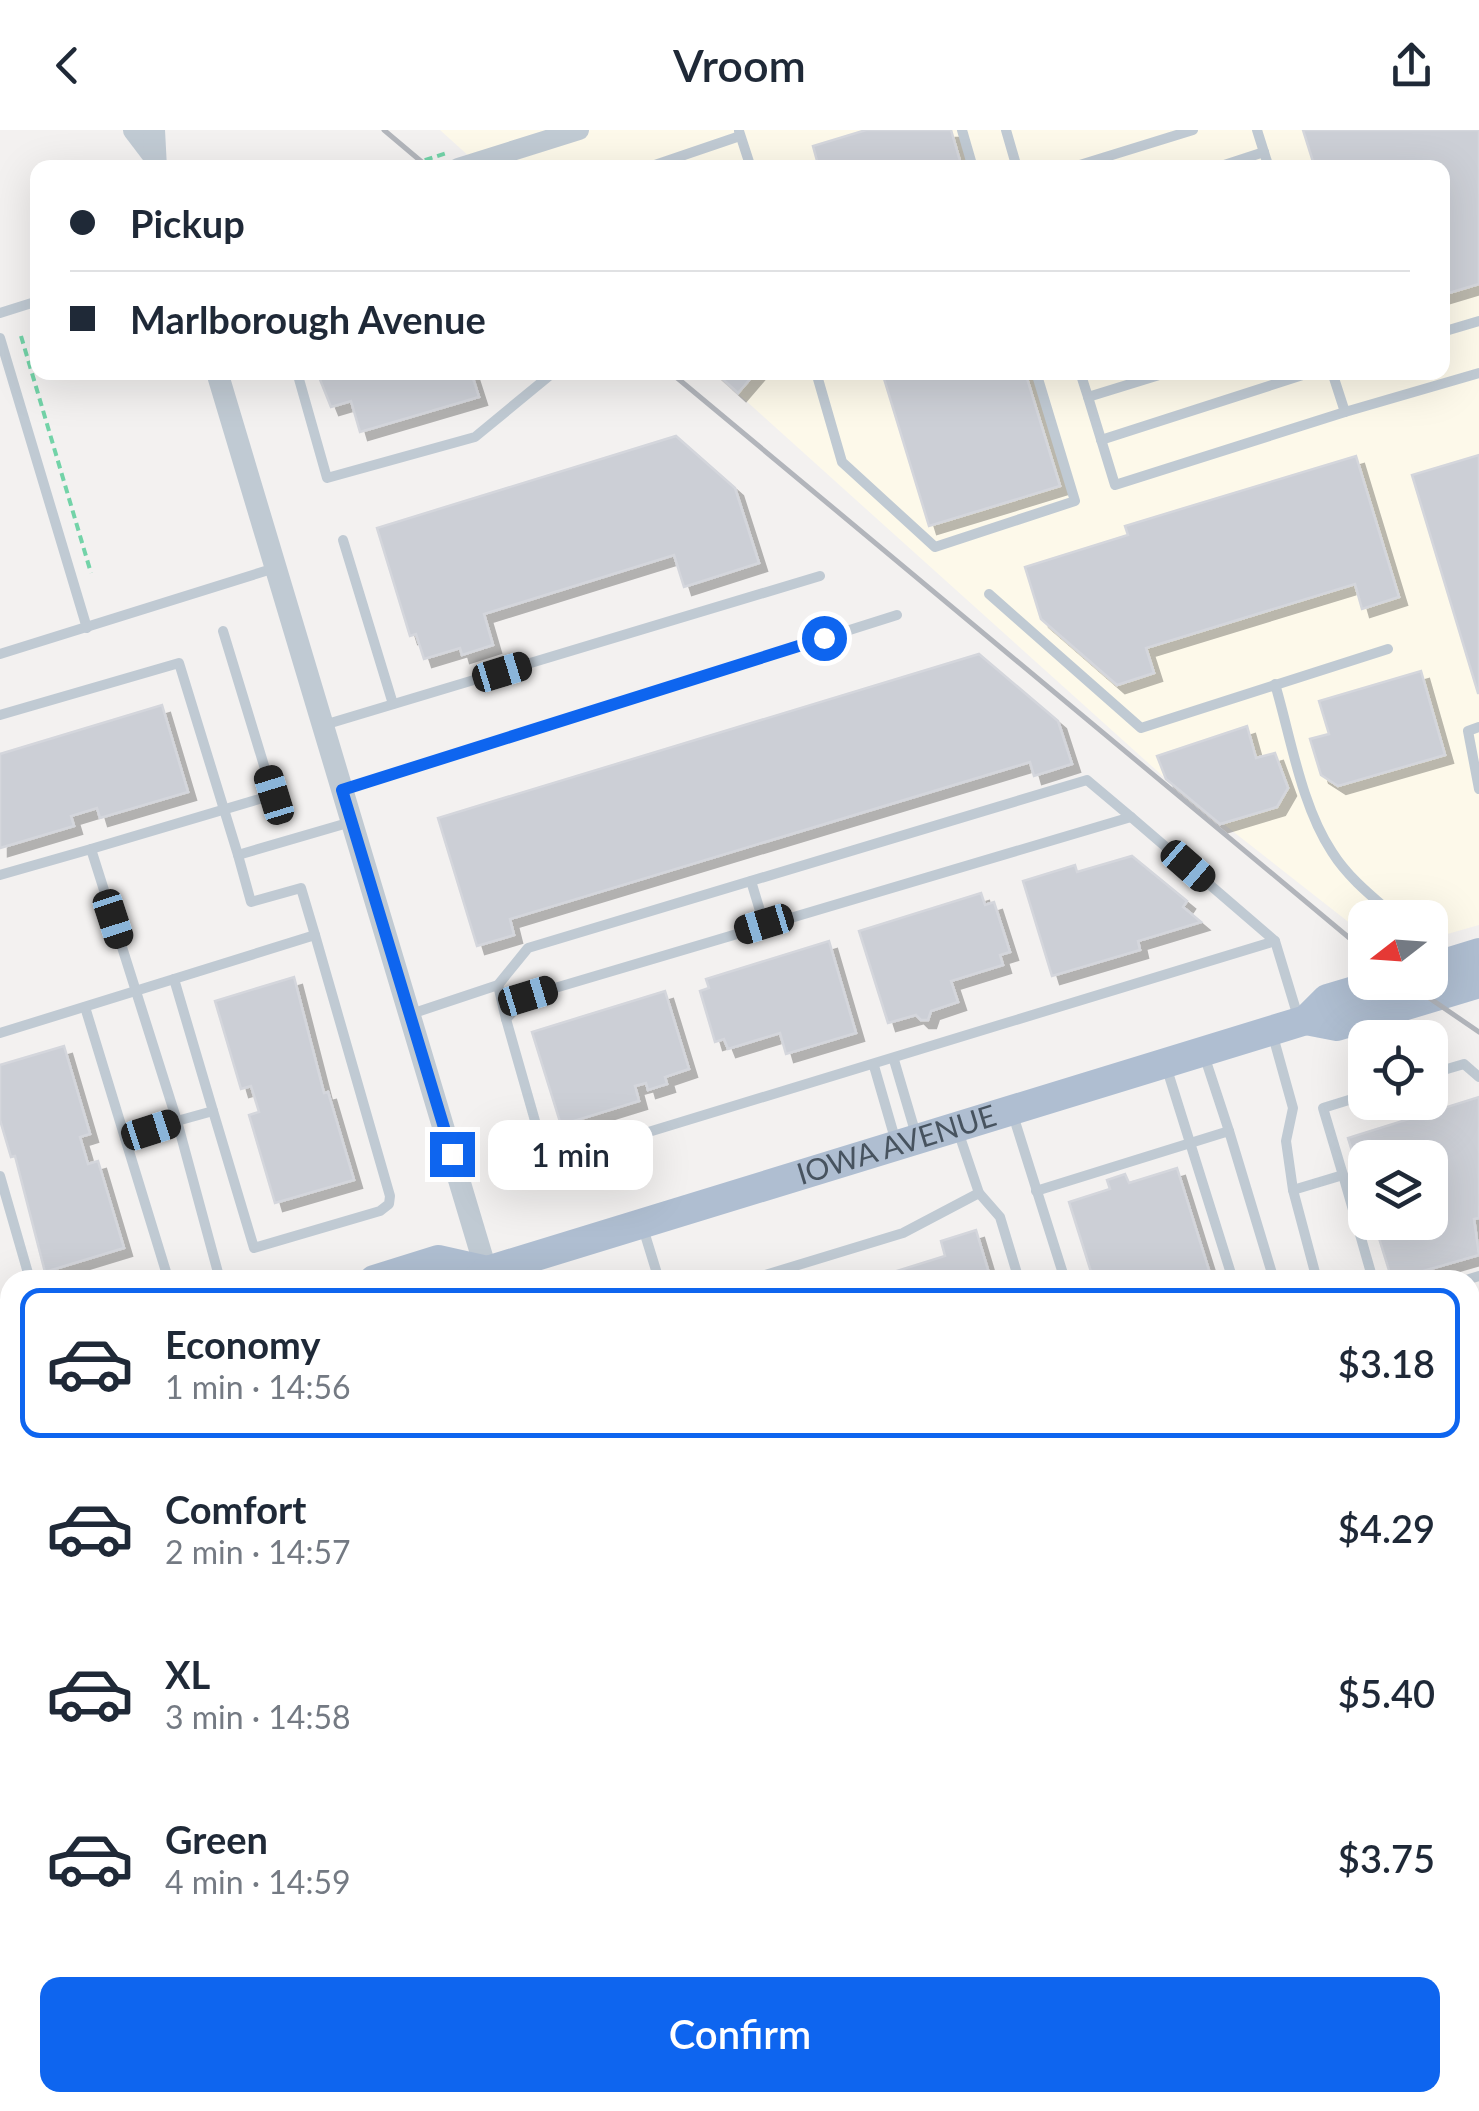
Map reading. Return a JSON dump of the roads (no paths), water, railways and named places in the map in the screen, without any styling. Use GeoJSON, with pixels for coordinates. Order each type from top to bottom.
{"type":"FeatureCollection","features":[{"type":"Feature","properties":{"kind":"main road"},"geometry":{"type":"LineString","coordinates":[[1448,959],[1479,954]]}},
{"type":"Feature","properties":{"kind":"main road","name":"IOWA AVENUE"},"geometry":{"type":"LineString","coordinates":[[1293,1024],[1337,1026],[1479,983]]}},
{"type":"Feature","properties":{"kind":"main road","name":"IOWA AVENUE"},"geometry":{"type":"LineString","coordinates":[[505,1270],[642,1224],[1293,1024],[1328,999],[1348,993]]}},
{"type":"Feature","properties":{"kind":"main road"},"geometry":{"type":"LineString","coordinates":[[406,1270],[438,1260],[465,1270]]}},
{"type":"Feature","properties":{"kind":"street"},"geometry":{"type":"LineString","coordinates":[[134,130],[153,160]]}},
{"type":"Feature","properties":{"kind":"street"},"geometry":{"type":"LineString","coordinates":[[154,130],[154,160]]}},
{"type":"Feature","properties":{"kind":"street"},"geometry":{"type":"LineString","coordinates":[[455,160],[520,158],[579,130]]}},
{"type":"Feature","properties":{"kind":"street"},"geometry":{"type":"LineString","coordinates":[[220,380],[410,1014],[482,1270]]}},
{"type":"Feature","properties":{"kind":"lane"},"geometry":{"type":"LineString","coordinates":[[962,130],[971,160]]}},
{"type":"Feature","properties":{"kind":"lane"},"geometry":{"type":"LineString","coordinates":[[1006,130],[1015,160]]}},
{"type":"Feature","properties":{"kind":"lane"},"geometry":{"type":"LineString","coordinates":[[1096,160],[1192,130]]}},
{"type":"Feature","properties":{"kind":"lane"},"geometry":{"type":"LineString","coordinates":[[1258,130],[1266,160]]}},
{"type":"Feature","properties":{"kind":"lane"},"geometry":{"type":"LineString","coordinates":[[667,160],[740,133],[748,160]]}},
{"type":"Feature","properties":{"kind":"lane"},"geometry":{"type":"LineString","coordinates":[[1239,160],[1264,152]]}},
{"type":"Feature","properties":{"kind":"lane"},"geometry":{"type":"LineString","coordinates":[[0,313],[30,304]]}},
{"type":"Feature","properties":{"kind":"lane"},"geometry":{"type":"LineString","coordinates":[[1450,330],[1479,321]]}},
{"type":"Feature","properties":{"kind":"lane"},"geometry":{"type":"LineString","coordinates":[[0,338],[87,628]]}},
{"type":"Feature","properties":{"kind":"lane"},"geometry":{"type":"LineString","coordinates":[[1083,380],[1115,485],[1479,373]]}},
{"type":"Feature","properties":{"kind":"lane"},"geometry":{"type":"LineString","coordinates":[[299,380],[327,478],[474,437],[544,380]]}},
{"type":"Feature","properties":{"kind":"lane"},"geometry":{"type":"LineString","coordinates":[[818,380],[842,462],[935,547],[1075,501],[1038,380]]}},
{"type":"Feature","properties":{"kind":"lane"},"geometry":{"type":"LineString","coordinates":[[1088,397],[1143,380]]}},
{"type":"Feature","properties":{"kind":"lane"},"geometry":{"type":"LineString","coordinates":[[1101,440],[1287,380]]}},
{"type":"Feature","properties":{"kind":"lane"},"geometry":{"type":"LineString","coordinates":[[1335,380],[1345,412]]}},
{"type":"Feature","properties":{"kind":"lane"},"geometry":{"type":"LineString","coordinates":[[343,540],[393,704]]}},
{"type":"Feature","properties":{"kind":"lane"},"geometry":{"type":"LineString","coordinates":[[0,654],[276,568]]}},
{"type":"Feature","properties":{"kind":"lane"},"geometry":{"type":"LineString","coordinates":[[323,726],[820,576]]}},
{"type":"Feature","properties":{"kind":"lane"},"geometry":{"type":"LineString","coordinates":[[989,594],[1141,728],[1388,649]]}},
{"type":"Feature","properties":{"kind":"lane"},"geometry":{"type":"LineString","coordinates":[[342,790],[898,615]]}},
{"type":"Feature","properties":{"kind":"lane"},"geometry":{"type":"LineString","coordinates":[[0,875],[274,795],[223,631]]}},
{"type":"Feature","properties":{"kind":"lane"},"geometry":{"type":"LineString","coordinates":[[0,715],[179,663],[252,902],[301,888],[390,1196],[389,1204],[380,1211],[254,1248],[174,979]]}},
{"type":"Feature","properties":{"kind":"lane"},"geometry":{"type":"LineString","coordinates":[[1275,684],[1316,821],[1332,852],[1355,882],[1376,900]]}},
{"type":"Feature","properties":{"kind":"lane"},"geometry":{"type":"LineString","coordinates":[[1479,727],[1468,731],[1479,788]]}},
{"type":"Feature","properties":{"kind":"lane"},"geometry":{"type":"LineString","coordinates":[[410,1014],[498,985],[528,948],[1087,780],[1275,941],[1293,1024],[1292,1108],[1286,1141],[1293,1190],[1314,1270]]}},
{"type":"Feature","properties":{"kind":"lane"},"geometry":{"type":"LineString","coordinates":[[506,1019],[528,996],[1130,817]]}},
{"type":"Feature","properties":{"kind":"lane"},"geometry":{"type":"LineString","coordinates":[[238,855],[352,822]]}},
{"type":"Feature","properties":{"kind":"lane"},"geometry":{"type":"LineString","coordinates":[[91,849],[177,1121],[217,1270]]}},
{"type":"Feature","properties":{"kind":"lane"},"geometry":{"type":"LineString","coordinates":[[751,881],[764,924]]}},
{"type":"Feature","properties":{"kind":"lane"},"geometry":{"type":"LineString","coordinates":[[0,1033],[315,935]]}},
{"type":"Feature","properties":{"kind":"lane"},"geometry":{"type":"LineString","coordinates":[[498,985],[547,1162],[894,1060],[1275,941]]}},
{"type":"Feature","properties":{"kind":"lane"},"geometry":{"type":"LineString","coordinates":[[85,1007],[166,1270]]}},
{"type":"Feature","properties":{"kind":"lane"},"geometry":{"type":"LineString","coordinates":[[1203,1052],[1271,1270]]}},
{"type":"Feature","properties":{"kind":"lane"},"geometry":{"type":"LineString","coordinates":[[894,1060],[907,1142]]}},
{"type":"Feature","properties":{"kind":"lane"},"geometry":{"type":"LineString","coordinates":[[1165,1063],[1230,1270]]}},
{"type":"Feature","properties":{"kind":"lane"},"geometry":{"type":"LineString","coordinates":[[1448,1069],[1464,1064],[1479,1077]]}},
{"type":"Feature","properties":{"kind":"lane"},"geometry":{"type":"LineString","coordinates":[[874,1066],[907,1142]]}},
{"type":"Feature","properties":{"kind":"lane"},"geometry":{"type":"LineString","coordinates":[[1348,1100],[1322,1108],[1371,1270]]}},
{"type":"Feature","properties":{"kind":"lane"},"geometry":{"type":"LineString","coordinates":[[1012,1110],[1036,1190],[1046,1208],[1062,1270]]}},
{"type":"Feature","properties":{"kind":"lane"},"geometry":{"type":"LineString","coordinates":[[126,1138],[214,1111]]}},
{"type":"Feature","properties":{"kind":"lane"},"geometry":{"type":"LineString","coordinates":[[957,1127],[979,1193],[1000,1217],[1017,1270]]}},
{"type":"Feature","properties":{"kind":"lane"},"geometry":{"type":"LineString","coordinates":[[1036,1190],[1229,1130]]}},
{"type":"Feature","properties":{"kind":"lane"},"geometry":{"type":"LineString","coordinates":[[1293,1190],[1343,1175]]}},
{"type":"Feature","properties":{"kind":"lane"},"geometry":{"type":"LineString","coordinates":[[0,1176],[27,1270]]}},
{"type":"Feature","properties":{"kind":"lane"},"geometry":{"type":"LineString","coordinates":[[782,1270],[903,1233],[979,1193]]}},
{"type":"Feature","properties":{"kind":"lane"},"geometry":{"type":"LineString","coordinates":[[642,1224],[655,1270]]}},
{"type":"Feature","properties":{"kind":"railway"},"geometry":{"type":"LineString","coordinates":[[384,130],[420,160]]}},
{"type":"Feature","properties":{"kind":"railway"},"geometry":{"type":"LineString","coordinates":[[680,380],[1348,937]]}},
{"type":"Feature","properties":{"kind":"railway"},"geometry":{"type":"LineString","coordinates":[[1432,1000],[1479,1032]]}}]}
